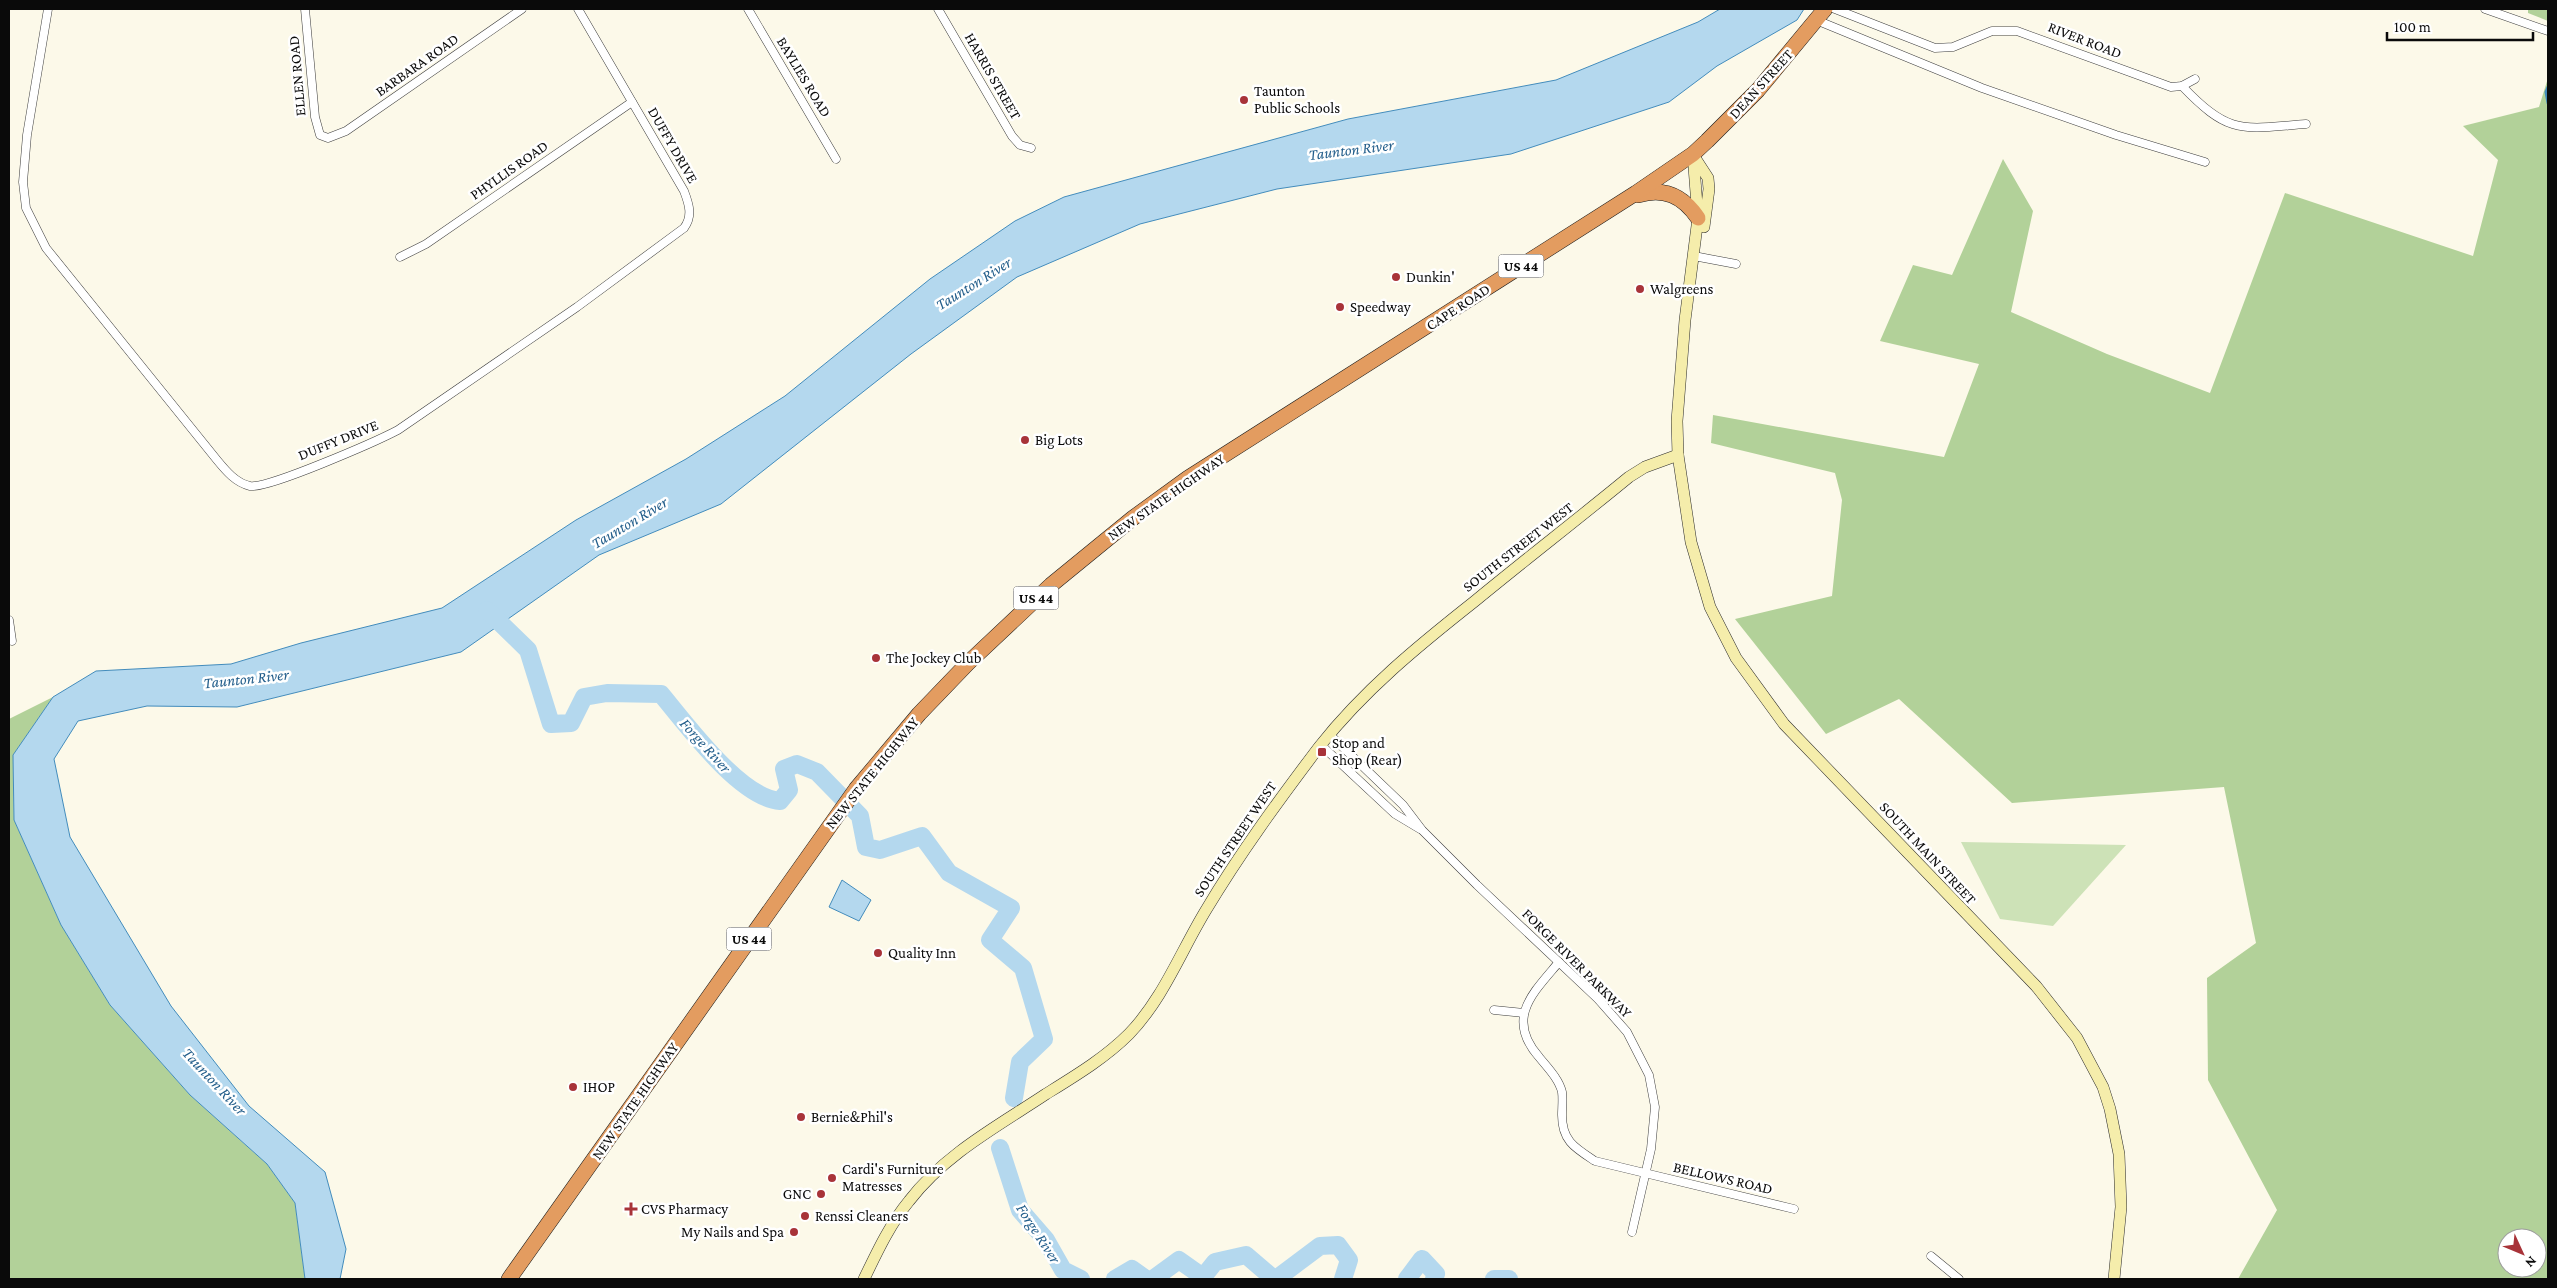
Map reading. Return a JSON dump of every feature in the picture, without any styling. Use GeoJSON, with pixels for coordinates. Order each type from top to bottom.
{"type":"FeatureCollection","features":[{"type":"Feature","properties":{"kind":"highway","name":"DEAN STREET"},"geometry":{"type":"LineString","coordinates":[[1692,154],[1758,90],[1820,14]]}},
{"type":"Feature","properties":{"kind":"highway","name":"CAPE ROAD"},"geometry":{"type":"LineString","coordinates":[[1349,376],[1625,200],[1692,154]]}},
{"type":"Feature","properties":{"kind":"highway"},"geometry":{"type":"LineString","coordinates":[[1625,200],[1649,192],[1667,193],[1688,204],[1698,218]]}},
{"type":"Feature","properties":{"kind":"highway","name":"NEW STATE HIGHWAY"},"geometry":{"type":"LineString","coordinates":[[509,1279],[856,789],[943,689],[1051,584],[1176,486],[1349,376]]}},
{"type":"Feature","properties":{"kind":"main road"},"geometry":{"type":"LineString","coordinates":[[1678,455],[1677,420],[1699,201],[1692,154]]}},
{"type":"Feature","properties":{"kind":"main road"},"geometry":{"type":"LineString","coordinates":[[1688,300],[1699,256],[1709,189],[1708,178],[1692,154]]}},
{"type":"Feature","properties":{"kind":"main road","name":"SOUTH STREET WEST"},"geometry":{"type":"LineString","coordinates":[[864,1279],[882,1242],[901,1211],[937,1170],[974,1141],[1101,1058],[1139,1022],[1166,982],[1230,870],[1321,744],[1375,684],[1414,649],[1630,477],[1646,467],[1678,455]]}},
{"type":"Feature","properties":{"kind":"main road","name":"SOUTH MAIN STREET"},"geometry":{"type":"LineString","coordinates":[[1678,455],[1686,520],[1704,590],[1726,642],[1751,681],[1784,724],[2036,986],[2077,1038],[2095,1071],[2110,1109],[2119,1154],[2120,1216],[2114,1279]]}},
{"type":"Feature","properties":{"kind":"street","name":"DUFFY DRIVE"},"geometry":{"type":"LineString","coordinates":[[48,9],[25,152],[24,195],[31,222],[46,248],[217,460],[235,479],[253,486],[272,482],[373,442],[398,430],[569,312],[684,228],[688,223],[690,210],[684,191],[578,9]]}},
{"type":"Feature","properties":{"kind":"street","name":"ELLEN ROAD"},"geometry":{"type":"LineString","coordinates":[[305,9],[314,116],[317,130],[325,137]]}},
{"type":"Feature","properties":{"kind":"street","name":"BARBARA ROAD"},"geometry":{"type":"LineString","coordinates":[[325,137],[334,137],[346,131],[522,9]]}},
{"type":"Feature","properties":{"kind":"street","name":"BAYLIES ROAD"},"geometry":{"type":"LineString","coordinates":[[748,9],[836,158]]}},
{"type":"Feature","properties":{"kind":"street","name":"HARRIS STREET"},"geometry":{"type":"LineString","coordinates":[[938,9],[1012,136],[1020,145],[1032,148]]}},
{"type":"Feature","properties":{"kind":"street","name":"RIVER ROAD"},"geometry":{"type":"LineString","coordinates":[[1835,9],[1935,48],[1954,47],[1992,31],[2017,31],[2171,87],[2182,86]]}},
{"type":"Feature","properties":{"kind":"street"},"geometry":{"type":"LineString","coordinates":[[2485,9],[2548,31]]}},
{"type":"Feature","properties":{"kind":"street"},"geometry":{"type":"LineString","coordinates":[[1820,14],[1982,88],[2116,135],[2205,162]]}},
{"type":"Feature","properties":{"kind":"street"},"geometry":{"type":"LineString","coordinates":[[2195,79],[2182,86],[2212,114],[2225,123],[2237,127],[2251,128],[2306,124]]}},
{"type":"Feature","properties":{"kind":"street","name":"PHYLLIS ROAD"},"geometry":{"type":"LineString","coordinates":[[400,256],[426,244],[632,102]]}},
{"type":"Feature","properties":{"kind":"street"},"geometry":{"type":"LineString","coordinates":[[1699,256],[1736,264]]}},
{"type":"Feature","properties":{"kind":"street"},"geometry":{"type":"LineString","coordinates":[[9,620],[12,641]]}},
{"type":"Feature","properties":{"kind":"street","name":"FORGE RIVER PARKWAY"},"geometry":{"type":"LineString","coordinates":[[1330,734],[1403,806],[1422,830],[1559,962],[1624,1028],[1649,1075],[1654,1096],[1655,1121],[1632,1232]]}},
{"type":"Feature","properties":{"kind":"street","name":"FORGE RIVER PARKWAY"},"geometry":{"type":"LineString","coordinates":[[1321,744],[1395,814],[1422,830]]}},
{"type":"Feature","properties":{"kind":"street"},"geometry":{"type":"LineString","coordinates":[[1494,1010],[1524,1013],[1528,998],[1559,962]]}},
{"type":"Feature","properties":{"kind":"street","name":"BELLOWS ROAD"},"geometry":{"type":"LineString","coordinates":[[1524,1013],[1525,1035],[1532,1049],[1549,1068],[1562,1092],[1562,1129],[1568,1140],[1595,1161],[1794,1209]]}},
{"type":"Feature","properties":{"kind":"street"},"geometry":{"type":"LineString","coordinates":[[1931,1256],[1959,1279]]}},
{"type":"Feature","properties":{"kind":"green space"},"geometry":{"type":"Polygon","coordinates":[[[2528,9],[2548,9],[2548,21],[2528,13],[2528,9]]]}},
{"type":"Feature","properties":{"kind":"green space"},"geometry":{"type":"Polygon","coordinates":[[[2548,78],[2548,1279],[2238,1279],[2277,1210],[2208,1080],[2207,978],[2256,943],[2224,787],[2012,803],[1899,699],[1826,734],[1735,619],[1832,596],[1842,500],[1835,473],[1711,443],[1713,415],[1944,457],[1979,364],[1880,341],[1913,265],[1952,275],[2003,159],[2033,211],[2011,312],[2107,354],[2210,393],[2285,193],[2473,256],[2498,160],[2463,126],[2539,107],[2548,78]]]}},
{"type":"Feature","properties":{"kind":"green space"},"geometry":{"type":"Polygon","coordinates":[[[53,697],[13,755],[14,820],[61,925],[110,1005],[190,1095],[267,1164],[295,1203],[305,1279],[9,1279],[9,719],[53,697]]]}},
{"type":"Feature","properties":{"kind":"green space"},"geometry":{"type":"Polygon","coordinates":[[[1961,842],[2126,845],[2053,926],[2000,919],[1961,842]]]}},
{"type":"Feature","properties":{"kind":"water","name":"Taunton River"},"geometry":{"type":"Polygon","coordinates":[[[1720,9],[1804,9],[1797,20],[1717,66],[1669,102],[1511,154],[1277,189],[1140,224],[1017,277],[911,354],[721,504],[599,555],[461,652],[237,707],[147,706],[78,721],[54,759],[70,837],[171,1006],[249,1106],[325,1172],[346,1249],[340,1279],[305,1279],[295,1203],[267,1164],[190,1095],[110,1005],[61,925],[14,820],[13,755],[53,697],[96,671],[231,664],[301,643],[442,608],[576,520],[686,459],[785,396],[930,279],[1015,221],[1064,197],[1348,119],[1556,80],[1698,22],[1720,9]]]}},
{"type":"Feature","properties":{"kind":"water"},"geometry":{"type":"Polygon","coordinates":[[[842,880],[871,900],[859,921],[829,907],[842,880]]]}},
{"type":"Feature","properties":{"kind":"waterway"},"geometry":{"type":"LineString","coordinates":[[2548,87],[2546,92],[2548,103]]}},
{"type":"Feature","properties":{"kind":"waterway","name":"Forge River"},"geometry":{"type":"LineString","coordinates":[[487,610],[528,650],[551,724],[571,723],[584,697],[607,693],[661,694],[715,758],[731,774],[764,797],[780,801],[789,790],[784,769],[797,764],[817,772],[860,816],[866,847],[880,850],[922,836],[949,873],[1011,908],[990,940],[1023,968],[1044,1039],[1020,1062],[1014,1098]]}},
{"type":"Feature","properties":{"kind":"waterway","name":"Forge River"},"geometry":{"type":"LineString","coordinates":[[1000,1148],[1020,1210],[1046,1240],[1063,1270],[1081,1279]]}},
{"type":"Feature","properties":{"kind":"waterway","name":"Forge River"},"geometry":{"type":"LineString","coordinates":[[1276,1279],[1320,1246],[1338,1245],[1349,1260],[1343,1279]]}},
{"type":"Feature","properties":{"kind":"waterway","name":"Forge River"},"geometry":{"type":"LineString","coordinates":[[1153,1279],[1179,1260],[1203,1277],[1215,1262],[1246,1255],[1274,1279]]}},
{"type":"Feature","properties":{"kind":"waterway","name":"Forge River"},"geometry":{"type":"LineString","coordinates":[[1407,1279],[1422,1259],[1436,1274],[1434,1279]]}},
{"type":"Feature","properties":{"kind":"waterway","name":"Forge River"},"geometry":{"type":"LineString","coordinates":[[1115,1279],[1132,1269],[1146,1279]]}},
{"type":"Feature","properties":{"kind":"waterway","name":"Forge River"},"geometry":{"type":"LineString","coordinates":[[1494,1279],[1509,1279]]}},
{"type":"Feature","properties":{"kind":"place","name":"Taunton Public Schools"},"geometry":{"type":"Point","coordinates":[1244,100]}},
{"type":"Feature","properties":{"kind":"place","name":"Dunkin'"},"geometry":{"type":"Point","coordinates":[1396,277]}},
{"type":"Feature","properties":{"kind":"place","name":"Walgreens"},"geometry":{"type":"Point","coordinates":[1640,289]}},
{"type":"Feature","properties":{"kind":"place","name":"Speedway"},"geometry":{"type":"Point","coordinates":[1340,307]}},
{"type":"Feature","properties":{"kind":"place","name":"Big Lots"},"geometry":{"type":"Point","coordinates":[1025,440]}},
{"type":"Feature","properties":{"kind":"place","name":"The Jockey Club"},"geometry":{"type":"Point","coordinates":[876,658]}},
{"type":"Feature","properties":{"kind":"place","name":"Stop and Shop (Rear)"},"geometry":{"type":"Point","coordinates":[1322,752]}},
{"type":"Feature","properties":{"kind":"place","name":"Quality Inn"},"geometry":{"type":"Point","coordinates":[878,953]}},
{"type":"Feature","properties":{"kind":"place","name":"IHOP"},"geometry":{"type":"Point","coordinates":[573,1087]}},
{"type":"Feature","properties":{"kind":"place","name":"Bernie&Phil's"},"geometry":{"type":"Point","coordinates":[801,1117]}},
{"type":"Feature","properties":{"kind":"place","name":"Cardi's Furniture Matresses"},"geometry":{"type":"Point","coordinates":[832,1178]}},
{"type":"Feature","properties":{"kind":"place","name":"GNC"},"geometry":{"type":"Point","coordinates":[821,1194]}},
{"type":"Feature","properties":{"kind":"place","name":"CVS Pharmacy"},"geometry":{"type":"Point","coordinates":[631,1209]}},
{"type":"Feature","properties":{"kind":"place","name":"Renssi Cleaners"},"geometry":{"type":"Point","coordinates":[805,1216]}},
{"type":"Feature","properties":{"kind":"place","name":"My Nails and Spa"},"geometry":{"type":"Point","coordinates":[794,1232]}}]}
